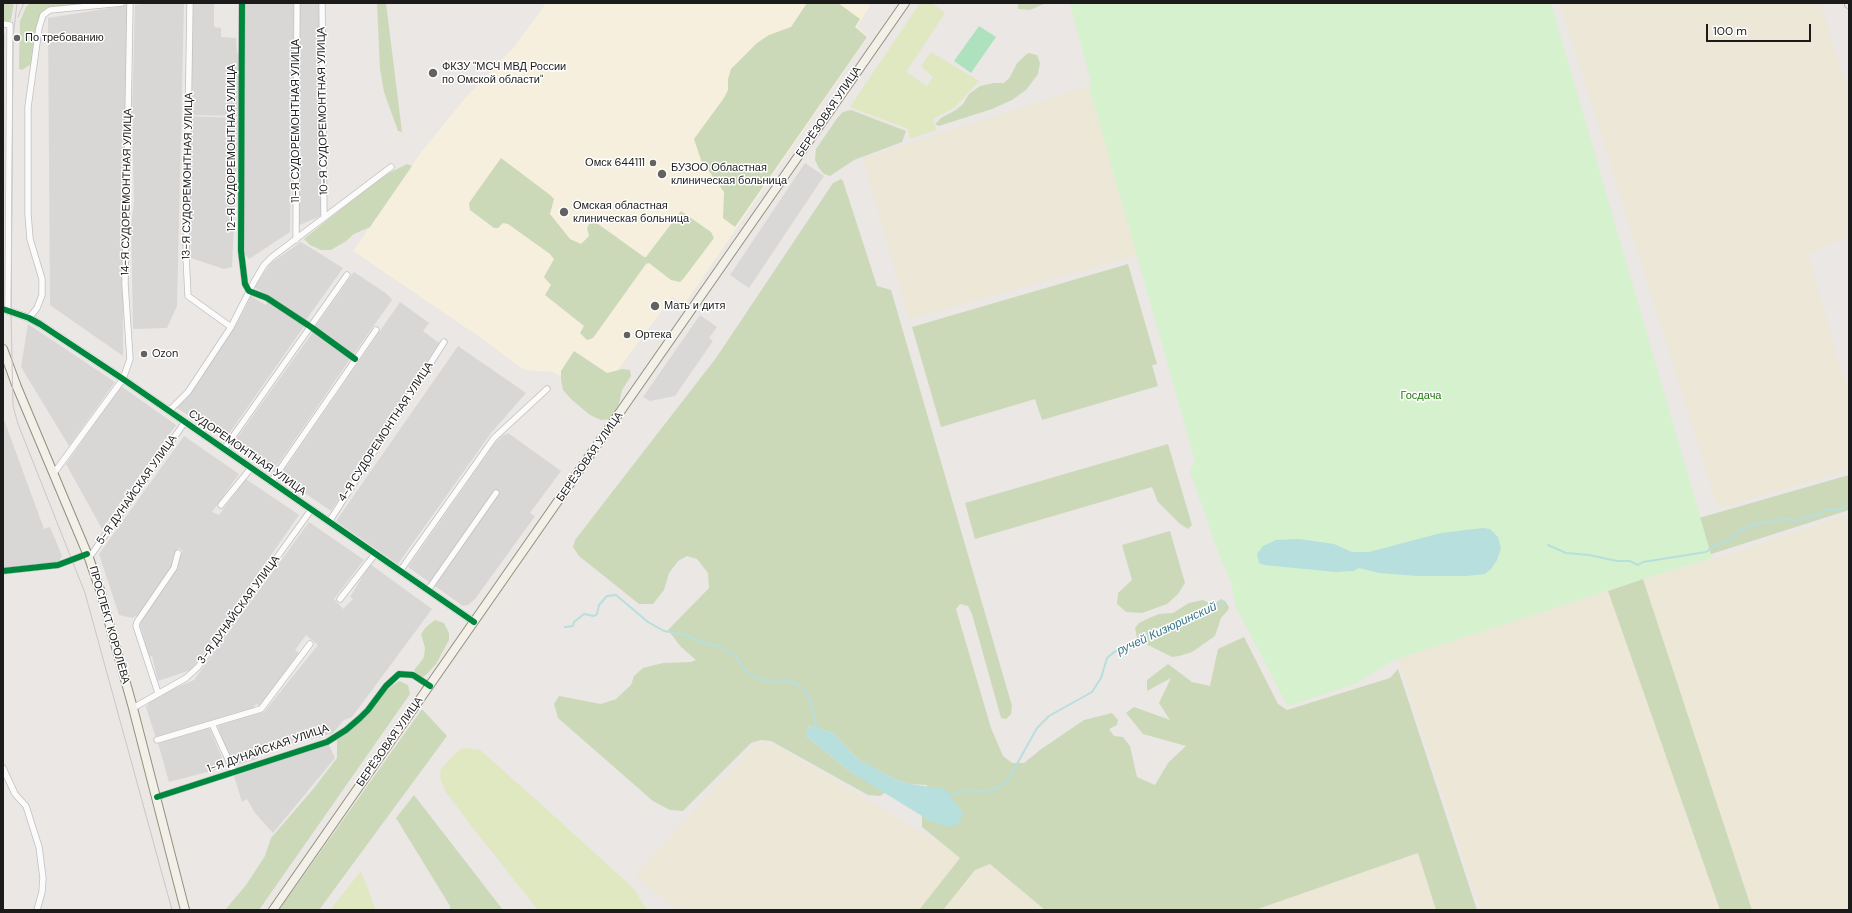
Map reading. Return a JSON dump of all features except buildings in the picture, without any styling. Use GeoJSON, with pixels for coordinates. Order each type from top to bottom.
{"type":"FeatureCollection","features":[{"type":"Feature","properties":{"kind":"main road","name":"БЕРЁЗОВАЯ УЛИЦА"},"geometry":{"type":"LineString","coordinates":[[273,910],[905,3]]}},
{"type":"Feature","properties":{"kind":"main road","name":"ПРОСПЕКТ КОРОЛЁВА"},"geometry":{"type":"LineString","coordinates":[[3,349],[88,556],[100,590],[157,797],[185,910]]}},
{"type":"Feature","properties":{"kind":"street"},"geometry":{"type":"LineString","coordinates":[[29,318],[37,308],[42,295],[42,279],[30,239],[28,207],[28,107],[39,28],[43,15],[50,10],[122,3]]}},
{"type":"Feature","properties":{"kind":"street","name":"14-Я СУДОРЕМОНТНАЯ УЛИЦА"},"geometry":{"type":"LineString","coordinates":[[54,474],[123,379],[130,359],[125,284],[130,3]]}},
{"type":"Feature","properties":{"kind":"street","name":"13-Я СУДОРЕМОНТНАЯ УЛИЦА"},"geometry":{"type":"LineString","coordinates":[[190,3],[186,256],[188,296],[232,327]]}},
{"type":"Feature","properties":{"kind":"street","name":"12-Я СУДОРЕМОНТНАЯ УЛИЦА"},"geometry":{"type":"LineString","coordinates":[[242,3],[241,251],[245,284],[249,291]]}},
{"type":"Feature","properties":{"kind":"street","name":"11-Я СУДОРЕМОНТНАЯ УЛИЦА"},"geometry":{"type":"LineString","coordinates":[[296,240],[297,3]]}},
{"type":"Feature","properties":{"kind":"street","name":"10-Я СУДОРЕМОНТНАЯ УЛИЦА"},"geometry":{"type":"LineString","coordinates":[[322,3],[324,218]]}},
{"type":"Feature","properties":{"kind":"street"},"geometry":{"type":"LineString","coordinates":[[3,24],[10,25],[5,310]]}},
{"type":"Feature","properties":{"kind":"street"},"geometry":{"type":"LineString","coordinates":[[169,411],[188,392],[232,327],[249,291],[264,265],[272,257],[391,167]]}},
{"type":"Feature","properties":{"kind":"street"},"geometry":{"type":"LineString","coordinates":[[224,449],[347,275]]}},
{"type":"Feature","properties":{"kind":"street"},"geometry":{"type":"LineString","coordinates":[[249,291],[267,298],[311,327],[355,360]]}},
{"type":"Feature","properties":{"kind":"street","name":"СУДОРЕМОНТНАЯ УЛИЦА"},"geometry":{"type":"LineString","coordinates":[[5,310],[29,318],[123,379],[474,622]]}},
{"type":"Feature","properties":{"kind":"street"},"geometry":{"type":"LineString","coordinates":[[271,482],[376,330]]}},
{"type":"Feature","properties":{"kind":"street","name":"4-Я СУДОРЕМОНТНАЯ УЛИЦА"},"geometry":{"type":"LineString","coordinates":[[329,522],[444,342]]}},
{"type":"Feature","properties":{"kind":"street"},"geometry":{"type":"LineString","coordinates":[[400,571],[494,438],[547,389]]}},
{"type":"Feature","properties":{"kind":"street","name":"5-Я ДУНАЙСКАЯ УЛИЦА"},"geometry":{"type":"LineString","coordinates":[[88,556],[185,422]]}},
{"type":"Feature","properties":{"kind":"street"},"geometry":{"type":"LineString","coordinates":[[221,505],[251,468]]}},
{"type":"Feature","properties":{"kind":"street"},"geometry":{"type":"LineString","coordinates":[[428,590],[496,493]]}},
{"type":"Feature","properties":{"kind":"street","name":"3-Я ДУНАЙСКАЯ УЛИЦА"},"geometry":{"type":"LineString","coordinates":[[133,708],[186,678],[198,667],[311,510]]}},
{"type":"Feature","properties":{"kind":"street"},"geometry":{"type":"LineString","coordinates":[[158,693],[136,626],[137,622],[174,568],[178,553]]}},
{"type":"Feature","properties":{"kind":"street"},"geometry":{"type":"LineString","coordinates":[[340,599],[375,554]]}},
{"type":"Feature","properties":{"kind":"street"},"geometry":{"type":"LineString","coordinates":[[3,571],[58,565],[88,556]]}},
{"type":"Feature","properties":{"kind":"street"},"geometry":{"type":"LineString","coordinates":[[157,740],[261,709],[310,644]]}},
{"type":"Feature","properties":{"kind":"street","name":"1-Я ДУНАЙСКАЯ УЛИЦА"},"geometry":{"type":"LineString","coordinates":[[157,797],[316,746],[335,737],[368,710],[386,686],[399,674],[413,675],[430,686]]}},
{"type":"Feature","properties":{"kind":"street"},"geometry":{"type":"LineString","coordinates":[[212,724],[234,772]]}},
{"type":"Feature","properties":{"kind":"street"},"geometry":{"type":"LineString","coordinates":[[3,768],[15,794],[26,806],[39,847],[43,878],[42,892],[37,910]]}},
{"type":"Feature","properties":{"kind":"shaded area"},"geometry":{"type":"Polygon","coordinates":[[[151,3],[184,3],[177,306],[167,328],[133,329],[131,226],[134,202],[132,116],[135,5],[151,3]]]}},
{"type":"Feature","properties":{"kind":"shaded area"},"geometry":{"type":"Polygon","coordinates":[[[192,3],[214,3],[214,27],[221,28],[221,37],[236,38],[237,53],[240,54],[239,116],[189,115],[192,3]]]}},
{"type":"Feature","properties":{"kind":"shaded area"},"geometry":{"type":"Polygon","coordinates":[[[244,3],[294,3],[290,232],[249,259],[244,253],[244,3]]]}},
{"type":"Feature","properties":{"kind":"shaded area"},"geometry":{"type":"Polygon","coordinates":[[[299,3],[321,3],[321,216],[297,226],[299,3]]]}},
{"type":"Feature","properties":{"kind":"shaded area","name":"Омская областная клиническая больница"},"geometry":{"type":"Polygon","coordinates":[[[546,3],[867,3],[870,6],[857,27],[868,36],[684,305],[672,297],[593,403],[567,380],[553,372],[524,370],[484,340],[353,251],[421,152],[467,96],[515,46],[546,3]]]}},
{"type":"Feature","properties":{"kind":"shaded area"},"geometry":{"type":"Polygon","coordinates":[[[1560,3],[1820,3],[1849,94],[1849,236],[1808,254],[1844,382],[1849,382],[1849,470],[1718,508],[1560,3]]]}},
{"type":"Feature","properties":{"kind":"shaded area"},"geometry":{"type":"Polygon","coordinates":[[[129,5],[123,247],[123,356],[50,305],[48,18],[129,5]]]}},
{"type":"Feature","properties":{"kind":"shaded area"},"geometry":{"type":"Polygon","coordinates":[[[3,33],[5,33],[4,286],[3,285],[3,33]]]}},
{"type":"Feature","properties":{"kind":"shaded area"},"geometry":{"type":"Polygon","coordinates":[[[1089,86],[1137,255],[909,319],[863,158],[1089,86]]]}},
{"type":"Feature","properties":{"kind":"shaded area"},"geometry":{"type":"Polygon","coordinates":[[[188,116],[239,118],[232,267],[224,269],[191,258],[188,116]]]}},
{"type":"Feature","properties":{"kind":"shaded area"},"geometry":{"type":"Polygon","coordinates":[[[805,163],[824,176],[749,288],[730,275],[805,163]]]}},
{"type":"Feature","properties":{"kind":"shaded area"},"geometry":{"type":"Polygon","coordinates":[[[301,242],[343,268],[306,320],[254,287],[271,263],[301,242]]]}},
{"type":"Feature","properties":{"kind":"shaded area"},"geometry":{"type":"Polygon","coordinates":[[[354,272],[387,294],[392,300],[353,355],[315,327],[354,272]]]}},
{"type":"Feature","properties":{"kind":"shaded area"},"geometry":{"type":"Polygon","coordinates":[[[251,296],[266,305],[268,301],[305,325],[226,438],[175,407],[190,393],[241,316],[251,296]]]}},
{"type":"Feature","properties":{"kind":"shaded area"},"geometry":{"type":"Polygon","coordinates":[[[400,302],[429,323],[423,331],[439,343],[331,511],[280,476],[400,302]]]}},
{"type":"Feature","properties":{"kind":"shaded area"},"geometry":{"type":"Polygon","coordinates":[[[700,315],[717,327],[709,338],[713,341],[675,396],[650,401],[643,397],[700,315]]]}},
{"type":"Feature","properties":{"kind":"shaded area"},"geometry":{"type":"Polygon","coordinates":[[[28,324],[115,382],[69,446],[21,367],[28,324]]]}},
{"type":"Feature","properties":{"kind":"shaded area"},"geometry":{"type":"Polygon","coordinates":[[[313,332],[350,359],[272,473],[232,445],[313,332]]]}},
{"type":"Feature","properties":{"kind":"shaded area"},"geometry":{"type":"Polygon","coordinates":[[[458,346],[526,393],[491,433],[398,564],[336,521],[458,346]]]}},
{"type":"Feature","properties":{"kind":"shaded area"},"geometry":{"type":"Polygon","coordinates":[[[121,386],[176,425],[102,529],[66,464],[121,386]]]}},
{"type":"Feature","properties":{"kind":"shaded area"},"geometry":{"type":"Polygon","coordinates":[[[3,417],[44,529],[50,527],[62,556],[58,562],[3,568],[3,417]]]}},
{"type":"Feature","properties":{"kind":"shaded area"},"geometry":{"type":"Polygon","coordinates":[[[508,433],[561,471],[530,513],[535,516],[475,599],[468,605],[463,606],[408,567],[495,443],[502,436],[508,433]]]}},
{"type":"Feature","properties":{"kind":"shaded area"},"geometry":{"type":"Polygon","coordinates":[[[184,436],[239,474],[212,512],[219,515],[246,479],[299,515],[191,670],[158,681],[152,656],[149,657],[140,625],[141,620],[183,551],[179,548],[173,556],[174,563],[138,615],[132,618],[119,615],[99,554],[184,436]]]}},
{"type":"Feature","properties":{"kind":"shaded area"},"geometry":{"type":"Polygon","coordinates":[[[1849,514],[1849,910],[1752,910],[1643,579],[1731,554],[1849,514]]]}},
{"type":"Feature","properties":{"kind":"shaded area"},"geometry":{"type":"Polygon","coordinates":[[[309,522],[364,560],[334,599],[343,609],[353,599],[350,597],[370,564],[432,609],[352,717],[344,720],[333,733],[261,753],[257,759],[233,766],[227,754],[217,724],[264,712],[318,645],[306,635],[295,650],[299,653],[260,706],[256,704],[253,709],[156,738],[146,707],[150,702],[173,689],[194,680],[309,522]]]}},
{"type":"Feature","properties":{"kind":"shaded area"},"geometry":{"type":"Polygon","coordinates":[[[1608,591],[1720,910],[1481,910],[1398,659],[1608,591]]]}},
{"type":"Feature","properties":{"kind":"shaded area"},"geometry":{"type":"Polygon","coordinates":[[[209,727],[226,767],[169,782],[158,743],[209,727]]]}},
{"type":"Feature","properties":{"kind":"shaded area"},"geometry":{"type":"Polygon","coordinates":[[[328,743],[335,758],[273,833],[255,813],[247,799],[242,802],[234,776],[328,743]]]}},
{"type":"Feature","properties":{"kind":"shaded area"},"geometry":{"type":"Polygon","coordinates":[[[756,743],[770,744],[782,749],[940,843],[960,858],[919,910],[675,910],[635,875],[756,743]]]}},
{"type":"Feature","properties":{"kind":"shaded area"},"geometry":{"type":"Polygon","coordinates":[[[1418,853],[1436,910],[1255,910],[1418,853]]]}},
{"type":"Feature","properties":{"kind":"shaded area"},"geometry":{"type":"Polygon","coordinates":[[[990,864],[1045,910],[943,910],[975,870],[990,864]]]}},
{"type":"Feature","properties":{"kind":"green space"},"geometry":{"type":"Polygon","coordinates":[[[3,3],[14,3],[11,20],[7,22],[3,21],[3,3]]]}},
{"type":"Feature","properties":{"kind":"green space"},"geometry":{"type":"Polygon","coordinates":[[[30,3],[98,3],[50,9],[38,28],[31,64],[22,70],[19,69],[20,21],[26,7],[30,3]]]}},
{"type":"Feature","properties":{"kind":"green space"},"geometry":{"type":"Polygon","coordinates":[[[377,3],[386,3],[402,132],[398,131],[384,92],[380,69],[377,3]]]}},
{"type":"Feature","properties":{"kind":"green space"},"geometry":{"type":"Polygon","coordinates":[[[807,3],[838,3],[860,19],[855,27],[867,37],[735,227],[723,218],[724,192],[701,160],[694,139],[724,98],[728,90],[728,79],[731,69],[757,43],[769,35],[791,27],[807,3]]]}},
{"type":"Feature","properties":{"kind":"green space"},"geometry":{"type":"Polygon","coordinates":[[[920,3],[932,3],[945,13],[906,72],[927,86],[933,77],[921,66],[931,52],[979,81],[954,108],[933,119],[936,130],[910,139],[908,129],[850,107],[920,3]]]}},
{"type":"Feature","properties":{"kind":"green space"},"geometry":{"type":"Polygon","coordinates":[[[1018,3],[1046,3],[1030,10],[1018,9],[1018,3]]]}},
{"type":"Feature","properties":{"kind":"green space","name":"Госдача"},"geometry":{"type":"Polygon","coordinates":[[[1070,3],[1551,3],[1712,558],[1394,660],[1357,683],[1289,706],[1286,703],[1236,607],[1231,582],[1219,554],[1190,472],[1195,461],[1089,86],[1091,83],[1070,3]]]}},
{"type":"Feature","properties":{"kind":"green space"},"geometry":{"type":"Polygon","coordinates":[[[979,26],[996,37],[971,73],[954,61],[979,26]]]}},
{"type":"Feature","properties":{"kind":"green space"},"geometry":{"type":"Polygon","coordinates":[[[1028,53],[1037,55],[1040,63],[1038,74],[1026,90],[1012,100],[992,109],[939,126],[935,124],[941,118],[956,110],[963,104],[969,94],[980,86],[994,83],[1004,83],[1010,77],[1017,63],[1028,53]]]}},
{"type":"Feature","properties":{"kind":"green space"},"geometry":{"type":"Polygon","coordinates":[[[851,110],[906,131],[902,142],[854,160],[830,176],[824,174],[815,160],[816,149],[838,117],[843,112],[851,110]]]}},
{"type":"Feature","properties":{"kind":"green space"},"geometry":{"type":"Polygon","coordinates":[[[501,158],[554,199],[550,214],[570,239],[581,244],[589,236],[587,228],[590,222],[594,221],[646,257],[681,211],[711,232],[714,238],[680,282],[671,280],[649,263],[646,264],[593,338],[587,340],[580,333],[584,326],[545,295],[551,285],[544,277],[554,259],[550,254],[508,224],[503,223],[498,228],[494,228],[470,210],[469,203],[501,158]]]}},
{"type":"Feature","properties":{"kind":"green space"},"geometry":{"type":"Polygon","coordinates":[[[407,164],[412,166],[370,227],[354,234],[331,250],[321,250],[310,245],[304,239],[381,177],[407,164]]]}},
{"type":"Feature","properties":{"kind":"green space"},"geometry":{"type":"Polygon","coordinates":[[[841,179],[843,181],[877,286],[891,290],[1012,706],[1011,714],[1006,719],[1001,718],[972,614],[968,606],[960,604],[956,609],[991,728],[1003,756],[1012,763],[1024,763],[1040,750],[1084,720],[1112,713],[1118,720],[1117,725],[1109,729],[1114,736],[1123,737],[1130,746],[1137,777],[1155,785],[1168,763],[1186,746],[1143,734],[1126,713],[1134,707],[1170,720],[1159,703],[1171,678],[1147,691],[1147,680],[1168,664],[1192,682],[1210,686],[1218,649],[1244,637],[1278,704],[1287,710],[1390,678],[1398,669],[1477,910],[1436,910],[1418,853],[1255,910],[1045,910],[990,864],[975,870],[943,910],[919,910],[960,858],[922,827],[922,815],[932,822],[927,785],[910,784],[895,779],[868,765],[858,759],[833,733],[809,725],[806,736],[852,773],[886,792],[880,796],[868,795],[771,741],[761,740],[751,743],[683,811],[670,810],[653,801],[558,718],[554,704],[559,696],[601,704],[616,699],[631,685],[634,676],[643,668],[663,663],[691,662],[696,660],[681,647],[668,630],[709,588],[708,573],[697,559],[687,556],[678,561],[669,573],[664,590],[653,604],[639,604],[579,556],[573,547],[575,540],[716,358],[833,183],[841,179]]]}},
{"type":"Feature","properties":{"kind":"green space"},"geometry":{"type":"Polygon","coordinates":[[[1128,264],[1157,364],[1152,365],[1158,386],[1042,420],[1035,399],[941,427],[912,327],[1128,264]]]}},
{"type":"Feature","properties":{"kind":"green space"},"geometry":{"type":"Polygon","coordinates":[[[574,351],[607,373],[623,369],[630,370],[631,376],[622,390],[619,404],[611,419],[601,420],[590,415],[572,400],[563,390],[561,371],[574,351]]]}},
{"type":"Feature","properties":{"kind":"green space"},"geometry":{"type":"Polygon","coordinates":[[[1168,444],[1192,525],[1188,529],[1179,523],[1158,502],[1152,487],[975,539],[965,503],[1168,444]]]}},
{"type":"Feature","properties":{"kind":"green space"},"geometry":{"type":"Polygon","coordinates":[[[1849,475],[1849,510],[1652,573],[1699,518],[1849,475]]]}},
{"type":"Feature","properties":{"kind":"green space"},"geometry":{"type":"Polygon","coordinates":[[[1170,531],[1185,583],[1178,594],[1167,604],[1142,613],[1126,612],[1117,604],[1118,593],[1132,580],[1122,545],[1170,531]]]}},
{"type":"Feature","properties":{"kind":"green space"},"geometry":{"type":"Polygon","coordinates":[[[1643,579],[1752,910],[1720,910],[1608,591],[1643,579]]]}},
{"type":"Feature","properties":{"kind":"green space"},"geometry":{"type":"Polygon","coordinates":[[[1221,599],[1225,601],[1229,607],[1221,618],[1215,636],[1192,652],[1172,657],[1137,638],[1135,628],[1139,623],[1149,618],[1159,614],[1173,613],[1189,603],[1203,600],[1213,605],[1221,599]]]}},
{"type":"Feature","properties":{"kind":"green space"},"geometry":{"type":"Polygon","coordinates":[[[435,620],[444,623],[449,633],[449,640],[436,664],[426,675],[419,677],[414,670],[424,656],[425,648],[421,634],[426,627],[435,620]]]}},
{"type":"Feature","properties":{"kind":"green space"},"geometry":{"type":"Polygon","coordinates":[[[399,681],[408,685],[410,694],[259,910],[225,910],[246,885],[265,856],[271,838],[314,788],[337,758],[337,739],[379,695],[399,681]]]}},
{"type":"Feature","properties":{"kind":"green space"},"geometry":{"type":"Polygon","coordinates":[[[422,709],[447,736],[319,910],[279,910],[422,709]]]}},
{"type":"Feature","properties":{"kind":"green space"},"geometry":{"type":"Polygon","coordinates":[[[466,748],[480,750],[542,805],[633,888],[647,910],[538,910],[446,792],[440,778],[441,769],[459,750],[466,748]]]}},
{"type":"Feature","properties":{"kind":"green space"},"geometry":{"type":"Polygon","coordinates":[[[414,795],[503,910],[450,910],[450,906],[396,818],[414,795]]]}},
{"type":"Feature","properties":{"kind":"green space"},"geometry":{"type":"Polygon","coordinates":[[[361,871],[376,910],[330,910],[361,871]]]}},
{"type":"Feature","properties":{"kind":"water"},"geometry":{"type":"Polygon","coordinates":[[[1483,528],[1490,529],[1498,537],[1501,548],[1497,560],[1491,569],[1485,574],[1467,576],[1417,576],[1379,573],[1359,568],[1353,571],[1336,572],[1264,565],[1259,563],[1257,554],[1263,546],[1276,540],[1299,539],[1334,544],[1352,552],[1369,552],[1441,533],[1483,528]]]}},
{"type":"Feature","properties":{"kind":"water"},"geometry":{"type":"Polygon","coordinates":[[[809,725],[833,733],[858,759],[895,779],[910,784],[945,789],[963,813],[960,823],[950,827],[932,822],[852,773],[806,736],[809,725]]]}},
{"type":"Feature","properties":{"kind":"waterway","name":"ручей Кизюринский"},"geometry":{"type":"LineString","coordinates":[[1548,545],[1566,553],[1589,555],[1617,561],[1630,561],[1638,565],[1643,562],[1706,552],[1733,538],[1737,532],[1755,524],[1786,519],[1797,521],[1806,517],[1817,515],[1825,510],[1837,510],[1849,505]]}},
{"type":"Feature","properties":{"kind":"waterway","name":"ручей Кизюринский"},"geometry":{"type":"LineString","coordinates":[[565,627],[573,626],[574,622],[584,614],[594,616],[597,614],[599,605],[607,596],[616,595],[648,622],[664,631],[686,635],[702,642],[719,646],[736,657],[745,670],[758,679],[776,682],[790,681],[801,687],[809,696],[817,729]]}},
{"type":"Feature","properties":{"kind":"waterway","name":"ручей Кизюринский"},"geometry":{"type":"LineString","coordinates":[[949,797],[954,793],[971,790],[987,792],[1000,787],[1008,780],[1037,728],[1049,716],[1092,692],[1101,678],[1107,658],[1118,649],[1167,627],[1181,623],[1202,610],[1225,602]]}},
{"type":"Feature","properties":{"kind":"tram line"},"geometry":{"type":"LineString","coordinates":[[17,3],[13,38],[11,311],[13,406],[18,424],[85,593],[172,910]]}},
{"type":"Feature","properties":{"kind":"tram line"},"geometry":{"type":"LineString","coordinates":[[18,17],[24,3]]}},
{"type":"Feature","properties":{"kind":"cycle path"},"geometry":{"type":"LineString","coordinates":[[242,3],[241,251],[245,284],[249,291],[267,298],[311,327],[355,359]]}},
{"type":"Feature","properties":{"kind":"cycle path"},"geometry":{"type":"LineString","coordinates":[[3,309],[29,318],[40,324],[123,379],[474,622]]}},
{"type":"Feature","properties":{"kind":"cycle path"},"geometry":{"type":"LineString","coordinates":[[3,571],[58,565],[87,554]]}},
{"type":"Feature","properties":{"kind":"cycle path"},"geometry":{"type":"LineString","coordinates":[[157,797],[327,742],[346,730],[360,718],[386,686],[399,674],[413,675],[430,686]]}},
{"type":"Feature","properties":{"kind":"place","name":"По требованию"},"geometry":{"type":"Point","coordinates":[17,38]}},
{"type":"Feature","properties":{"kind":"place","name":"ФКЗУ \"МСЧ МВД России по Омской области\""},"geometry":{"type":"Point","coordinates":[433,73]}},
{"type":"Feature","properties":{"kind":"place","name":"Омск 644111"},"geometry":{"type":"Point","coordinates":[653,163]}},
{"type":"Feature","properties":{"kind":"place","name":"БУЗОО Областная клиническая больница"},"geometry":{"type":"Point","coordinates":[662,174]}},
{"type":"Feature","properties":{"kind":"place","name":"Омская областная клиническая больница"},"geometry":{"type":"Point","coordinates":[564,212]}},
{"type":"Feature","properties":{"kind":"place","name":"Мать и дитя"},"geometry":{"type":"Point","coordinates":[655,306]}},
{"type":"Feature","properties":{"kind":"place","name":"Ортека"},"geometry":{"type":"Point","coordinates":[627,335]}},
{"type":"Feature","properties":{"kind":"place","name":"Ozon"},"geometry":{"type":"Point","coordinates":[144,354]}}]}
